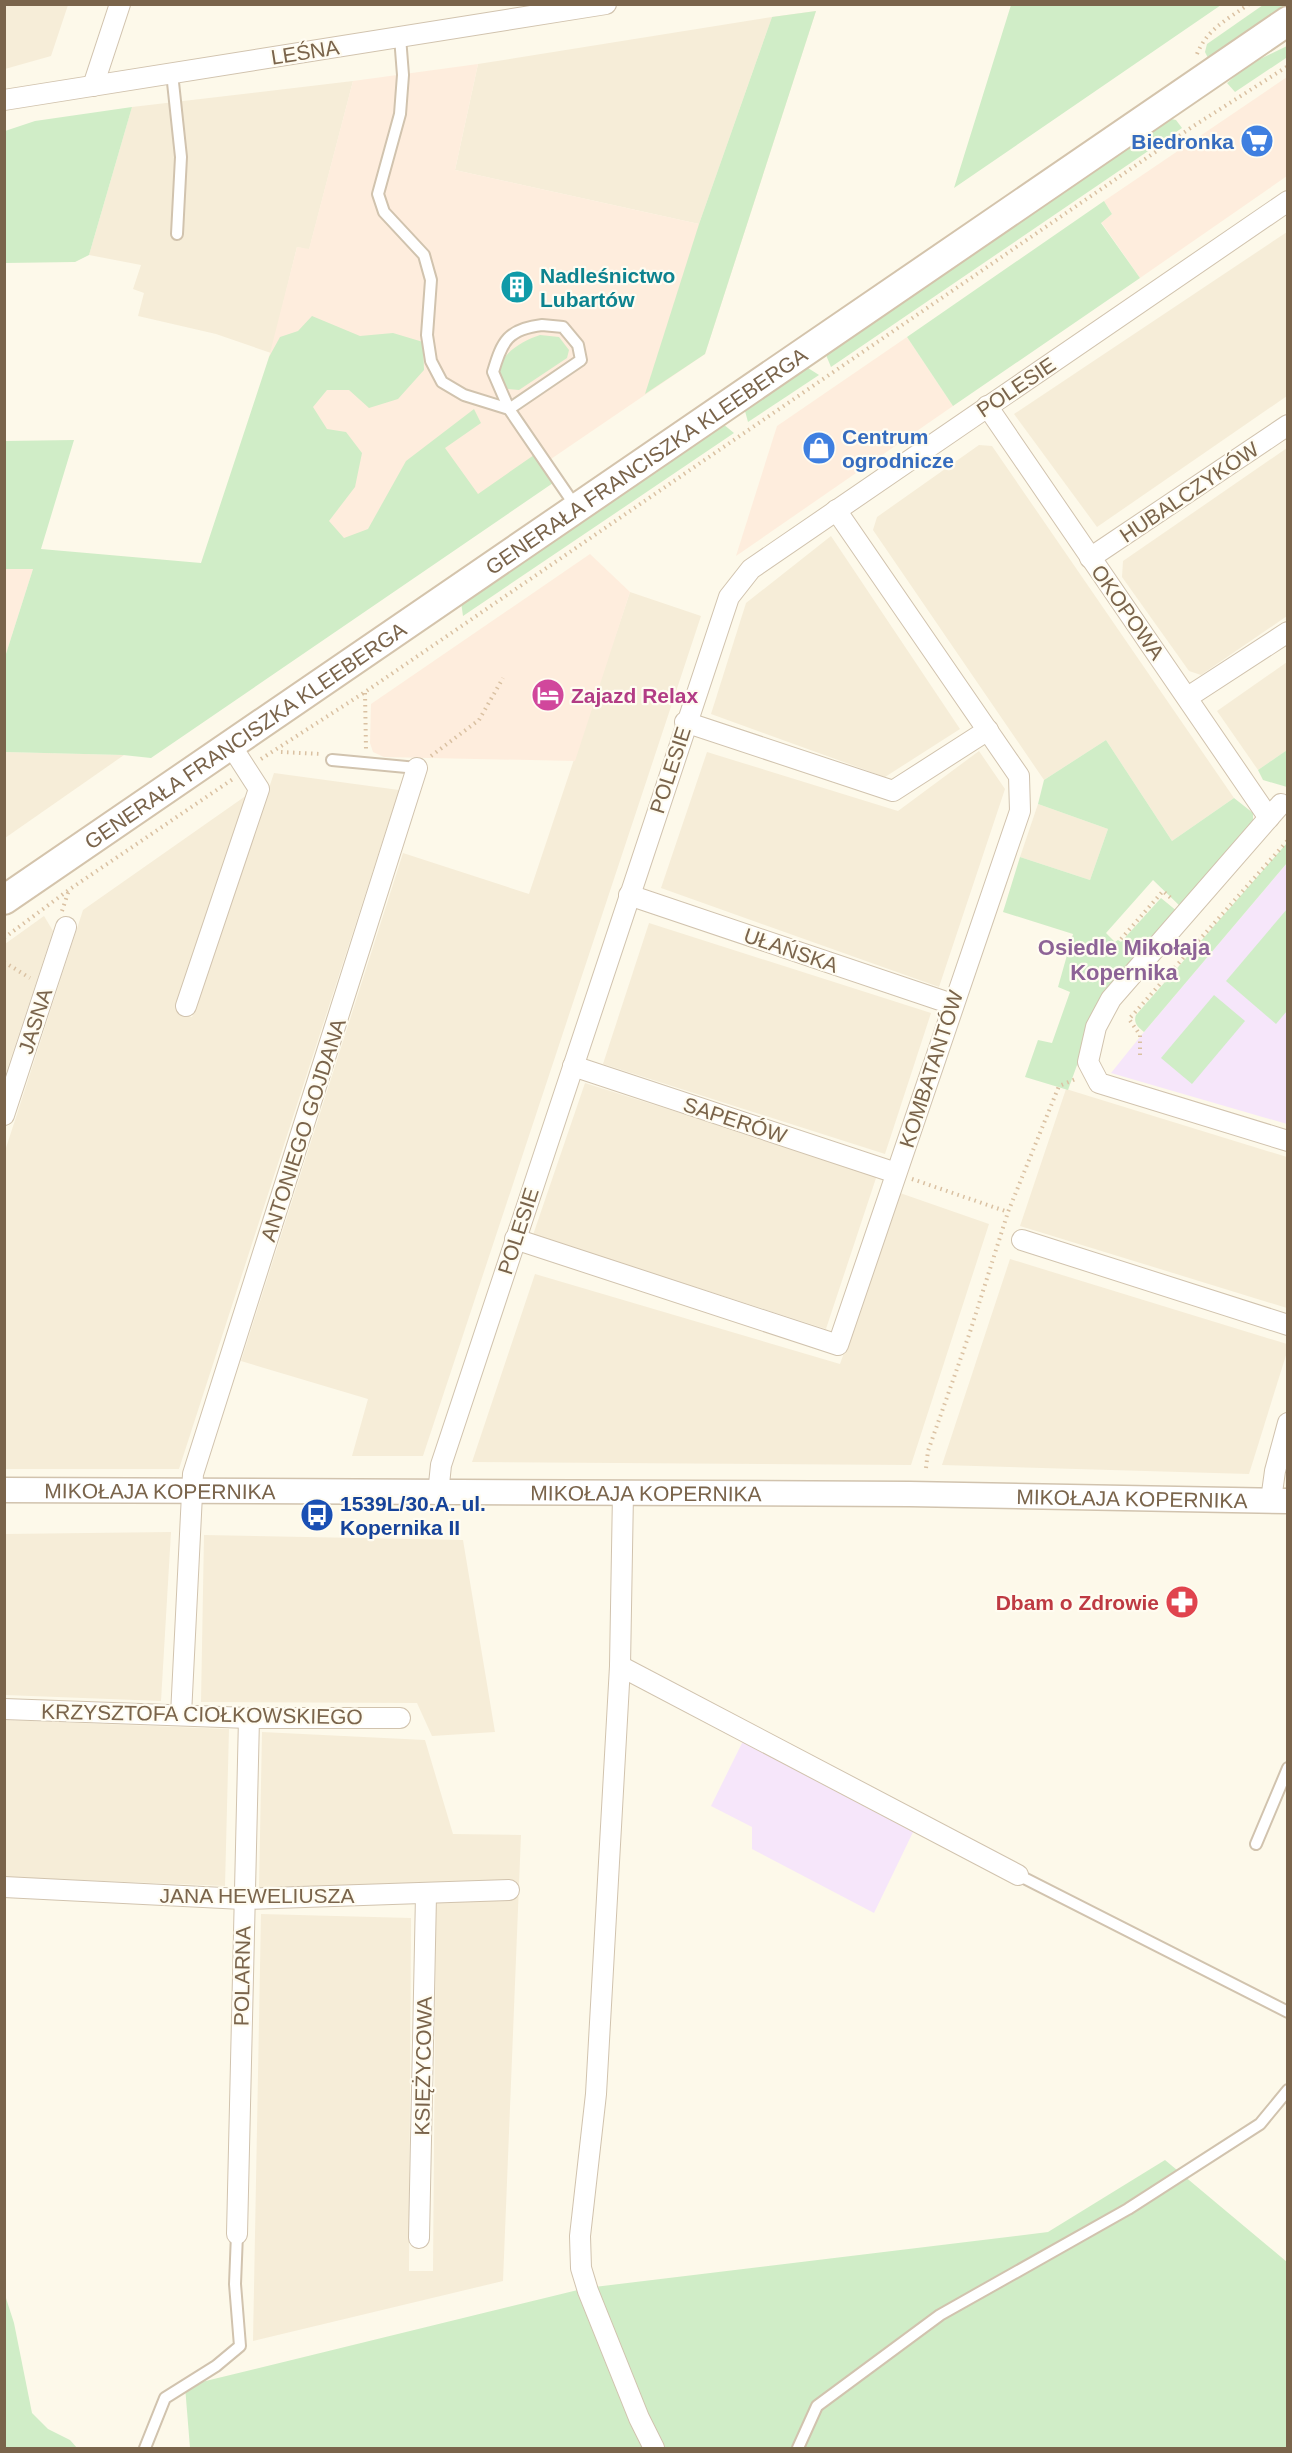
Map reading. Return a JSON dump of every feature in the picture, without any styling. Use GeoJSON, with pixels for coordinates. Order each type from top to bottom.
{"type":"FeatureCollection","features":[{"type":"Feature","properties":{"kind":"main road","name":"GENERAŁA FRANCISZKA KLEEBERGA"},"geometry":{"type":"LineString","coordinates":[[4,900],[1287,21]]}},
{"type":"Feature","properties":{"kind":"street"},"geometry":{"type":"LineString","coordinates":[[93,86],[120,4]]}},
{"type":"Feature","properties":{"kind":"street","name":"LEŚNA"},"geometry":{"type":"LineString","coordinates":[[4,100],[575,7],[606,4]]}},
{"type":"Feature","properties":{"kind":"street","name":"POLESIE"},"geometry":{"type":"LineString","coordinates":[[438,1494],[441,1465],[515,1239],[685,722],[724,608],[735,588],[751,569],[1287,201]]}},
{"type":"Feature","properties":{"kind":"street","name":"OKOPOWA"},"geometry":{"type":"LineString","coordinates":[[987,406],[1188,697],[1275,811],[1188,912]]}},
{"type":"Feature","properties":{"kind":"street","name":"HUBALCZYKÓW"},"geometry":{"type":"LineString","coordinates":[[1090,558],[1287,425]]}},
{"type":"Feature","properties":{"kind":"street","name":"KOMBATANTÓW"},"geometry":{"type":"LineString","coordinates":[[515,1239],[838,1345],[952,1004],[1020,811],[1018,776],[836,510]]}},
{"type":"Feature","properties":{"kind":"street"},"geometry":{"type":"LineString","coordinates":[[1188,697],[1287,632]]}},
{"type":"Feature","properties":{"kind":"street"},"geometry":{"type":"LineString","coordinates":[[685,722],[893,791],[988,730]]}},
{"type":"Feature","properties":{"kind":"street"},"geometry":{"type":"LineString","coordinates":[[186,1006],[259,789],[230,744]]}},
{"type":"Feature","properties":{"kind":"street","name":"ANTONIEGO GOJDANA"},"geometry":{"type":"LineString","coordinates":[[192,1492],[194,1474],[417,768]]}},
{"type":"Feature","properties":{"kind":"street","name":"UŁAŃSKA"},"geometry":{"type":"LineString","coordinates":[[629,895],[952,1004]]}},
{"type":"Feature","properties":{"kind":"street"},"geometry":{"type":"LineString","coordinates":[[1188,912],[1102,1012],[1089,1050],[1088,1062],[1091,1073],[1099,1083],[1112,1088],[1287,1141]]}},
{"type":"Feature","properties":{"kind":"street","name":"JASNA"},"geometry":{"type":"LineString","coordinates":[[4,1115],[66,927]]}},
{"type":"Feature","properties":{"kind":"street","name":"SAPERÓW"},"geometry":{"type":"LineString","coordinates":[[573,1066],[896,1173]]}},
{"type":"Feature","properties":{"kind":"street"},"geometry":{"type":"LineString","coordinates":[[1022,1240],[1287,1326]]}},
{"type":"Feature","properties":{"kind":"street"},"geometry":{"type":"LineString","coordinates":[[1279,1500],[1275,1471],[1287,1423]]}},
{"type":"Feature","properties":{"kind":"street","name":"MIKOŁAJA KOPERNIKA"},"geometry":{"type":"LineString","coordinates":[[4,1490],[438,1494],[623,1493],[1279,1500]]}},
{"type":"Feature","properties":{"kind":"street"},"geometry":{"type":"LineString","coordinates":[[181,1715],[192,1492]]}},
{"type":"Feature","properties":{"kind":"street"},"geometry":{"type":"LineString","coordinates":[[623,1493],[620,1666],[596,2094],[580,2236],[581,2268],[630,2397],[654,2448]]}},
{"type":"Feature","properties":{"kind":"street"},"geometry":{"type":"LineString","coordinates":[[620,1666],[1018,1875]]}},
{"type":"Feature","properties":{"kind":"street","name":"KRZYSZTOFA CIOŁKOWSKIEGO"},"geometry":{"type":"LineString","coordinates":[[4,1709],[249,1718],[400,1718]]}},
{"type":"Feature","properties":{"kind":"street","name":"POLARNA"},"geometry":{"type":"LineString","coordinates":[[237,2234],[249,1718]]}},
{"type":"Feature","properties":{"kind":"street","name":"JANA HEWELIUSZA"},"geometry":{"type":"LineString","coordinates":[[4,1887],[243,1899],[426,1895],[508,1890]]}},
{"type":"Feature","properties":{"kind":"street","name":"KSIĘŻYCOWA"},"geometry":{"type":"LineString","coordinates":[[419,2238],[426,1895]]}},
{"type":"Feature","properties":{"kind":"lane"},"geometry":{"type":"LineString","coordinates":[[400,37],[404,75],[400,114],[378,194],[384,212],[424,255],[431,280],[427,335],[431,361],[442,382],[464,395],[510,409]]}},
{"type":"Feature","properties":{"kind":"lane"},"geometry":{"type":"LineString","coordinates":[[172,73],[181,157],[177,234]]}},
{"type":"Feature","properties":{"kind":"lane"},"geometry":{"type":"LineString","coordinates":[[510,409],[581,360],[578,345],[563,327],[524,327],[507,338],[492,372],[510,409],[576,507]]}},
{"type":"Feature","properties":{"kind":"lane"},"geometry":{"type":"LineString","coordinates":[[332,760],[417,768]]}},
{"type":"Feature","properties":{"kind":"lane"},"geometry":{"type":"LineString","coordinates":[[1256,1844],[1287,1768]]}},
{"type":"Feature","properties":{"kind":"lane"},"geometry":{"type":"LineString","coordinates":[[1018,1875],[1287,2012]]}},
{"type":"Feature","properties":{"kind":"lane"},"geometry":{"type":"LineString","coordinates":[[798,2448],[817,2406],[930,2322],[1128,2210],[1260,2124],[1287,2090]]}},
{"type":"Feature","properties":{"kind":"lane"},"geometry":{"type":"LineString","coordinates":[[146,2448],[165,2398],[216,2366],[240,2346],[235,2284],[237,2234]]}},
{"type":"Feature","properties":{"kind":"path"},"geometry":{"type":"LineString","coordinates":[[4,938],[70,889],[278,747],[365,692],[1192,127],[1287,66]]}},
{"type":"Feature","properties":{"kind":"path"},"geometry":{"type":"LineString","coordinates":[[417,768],[479,720],[503,678]]}},
{"type":"Feature","properties":{"kind":"path"},"geometry":{"type":"LineString","coordinates":[[365,692],[366,763]]}},
{"type":"Feature","properties":{"kind":"path"},"geometry":{"type":"LineString","coordinates":[[281,752],[321,754],[332,760]]}},
{"type":"Feature","properties":{"kind":"path"},"geometry":{"type":"LineString","coordinates":[[1140,1054],[1140,1035],[1129,1019],[1287,840]]}},
{"type":"Feature","properties":{"kind":"path"},"geometry":{"type":"LineString","coordinates":[[1121,939],[1163,891],[1188,912]]}},
{"type":"Feature","properties":{"kind":"path"},"geometry":{"type":"LineString","coordinates":[[926,1468],[928,1451],[970,1332],[1008,1212],[1059,1086],[1091,1073]]}},
{"type":"Feature","properties":{"kind":"path"},"geometry":{"type":"LineString","coordinates":[[896,1173],[1008,1212]]}},
{"type":"Feature","properties":{"kind":"shaded area"},"geometry":{"type":"Polygon","coordinates":[[[5,4],[68,5],[51,56],[5,69],[5,4]]]}},
{"type":"Feature","properties":{"kind":"shaded area","name":"Nadleśnictwo Lubartów"},"geometry":{"type":"Polygon","coordinates":[[[816,11],[705,354],[328,611],[269,357],[297,247],[309,249],[353,81],[478,64],[455,170],[699,224],[772,17],[816,11]]]}},
{"type":"Feature","properties":{"kind":"shaded area"},"geometry":{"type":"Polygon","coordinates":[[[772,17],[699,224],[455,170],[478,64],[772,17]]]}},
{"type":"Feature","properties":{"kind":"shaded area"},"geometry":{"type":"Polygon","coordinates":[[[1287,77],[1287,176],[1140,278],[1101,222],[1112,214],[1104,201],[1287,77]]]}},
{"type":"Feature","properties":{"kind":"shaded area"},"geometry":{"type":"Polygon","coordinates":[[[353,81],[309,250],[297,247],[271,353],[216,334],[138,316],[144,293],[133,289],[141,265],[89,255],[132,107],[353,81]]]}},
{"type":"Feature","properties":{"kind":"shaded area"},"geometry":{"type":"Polygon","coordinates":[[[1287,232],[1287,396],[1097,527],[1014,414],[1287,232]]]}},
{"type":"Feature","properties":{"kind":"shaded area"},"geometry":{"type":"Polygon","coordinates":[[[907,337],[953,406],[736,556],[777,426],[907,337]]]}},
{"type":"Feature","properties":{"kind":"shaded area"},"geometry":{"type":"Polygon","coordinates":[[[979,445],[992,446],[1234,798],[1172,841],[1106,740],[1044,780],[873,530],[877,517],[979,445]]]}},
{"type":"Feature","properties":{"kind":"shaded area"},"geometry":{"type":"Polygon","coordinates":[[[1287,448],[1287,616],[1201,675],[1189,671],[1122,577],[1123,561],[1287,448]]]}},
{"type":"Feature","properties":{"kind":"shaded area"},"geometry":{"type":"Polygon","coordinates":[[[831,536],[960,729],[885,777],[711,714],[746,603],[831,536]]]}},
{"type":"Feature","properties":{"kind":"shaded area"},"geometry":{"type":"Polygon","coordinates":[[[590,554],[630,592],[575,761],[384,757],[373,752],[370,743],[371,704],[590,554]]]}},
{"type":"Feature","properties":{"kind":"shaded area"},"geometry":{"type":"Polygon","coordinates":[[[5,569],[33,569],[5,657],[5,569]]]}},
{"type":"Feature","properties":{"kind":"shaded area"},"geometry":{"type":"Polygon","coordinates":[[[630,592],[701,616],[423,1456],[352,1456],[368,1399],[241,1361],[403,853],[529,894],[630,592]]]}},
{"type":"Feature","properties":{"kind":"shaded area"},"geometry":{"type":"Polygon","coordinates":[[[1287,662],[1287,750],[1258,770],[1217,711],[1287,662]]]}},
{"type":"Feature","properties":{"kind":"shaded area"},"geometry":{"type":"Polygon","coordinates":[[[979,751],[1005,789],[939,987],[661,888],[707,752],[898,811],[979,751]]]}},
{"type":"Feature","properties":{"kind":"shaded area"},"geometry":{"type":"Polygon","coordinates":[[[5,752],[124,755],[5,838],[5,752]]]}},
{"type":"Feature","properties":{"kind":"shaded area"},"geometry":{"type":"Polygon","coordinates":[[[274,773],[399,790],[179,1469],[5,1469],[5,1151],[83,910],[247,795],[177,1011],[192,1017],[274,773]]]}},
{"type":"Feature","properties":{"kind":"shaded area"},"geometry":{"type":"Polygon","coordinates":[[[1038,804],[1108,829],[1090,880],[1020,857],[1038,804]]]}},
{"type":"Feature","properties":{"kind":"shaded area"},"geometry":{"type":"Polygon","coordinates":[[[1287,863],[1287,1124],[1111,1073],[1144,1032],[1287,863]]]}},
{"type":"Feature","properties":{"kind":"shaded area"},"geometry":{"type":"Polygon","coordinates":[[[44,916],[53,931],[5,1076],[5,944],[44,916]]]}},
{"type":"Feature","properties":{"kind":"shaded area"},"geometry":{"type":"Polygon","coordinates":[[[649,923],[931,1013],[885,1154],[603,1064],[649,923]]]}},
{"type":"Feature","properties":{"kind":"shaded area"},"geometry":{"type":"Polygon","coordinates":[[[585,1083],[877,1175],[826,1329],[533,1235],[585,1083]]]}},
{"type":"Feature","properties":{"kind":"shaded area"},"geometry":{"type":"Polygon","coordinates":[[[1066,1089],[1287,1157],[1287,1308],[1020,1226],[1066,1089]]]}},
{"type":"Feature","properties":{"kind":"shaded area"},"geometry":{"type":"Polygon","coordinates":[[[900,1193],[989,1224],[911,1465],[472,1462],[535,1274],[840,1364],[900,1193]]]}},
{"type":"Feature","properties":{"kind":"shaded area"},"geometry":{"type":"Polygon","coordinates":[[[1010,1259],[1287,1344],[1287,1352],[1249,1474],[942,1465],[1010,1259]]]}},
{"type":"Feature","properties":{"kind":"shaded area"},"geometry":{"type":"Polygon","coordinates":[[[171,1532],[161,1701],[5,1695],[5,1534],[171,1532]]]}},
{"type":"Feature","properties":{"kind":"shaded area"},"geometry":{"type":"Polygon","coordinates":[[[204,1535],[463,1540],[495,1732],[432,1736],[417,1703],[201,1702],[204,1535]]]}},
{"type":"Feature","properties":{"kind":"shaded area"},"geometry":{"type":"Polygon","coordinates":[[[5,1720],[229,1729],[225,1886],[5,1877],[5,1720]]]}},
{"type":"Feature","properties":{"kind":"shaded area"},"geometry":{"type":"Polygon","coordinates":[[[262,1732],[425,1740],[453,1834],[521,1835],[503,2281],[253,2341],[261,1914],[411,1918],[409,2271],[433,2271],[436,1892],[259,1887],[262,1732]]]}},
{"type":"Feature","properties":{"kind":"shaded area"},"geometry":{"type":"Polygon","coordinates":[[[744,1739],[915,1828],[874,1913],[752,1849],[752,1827],[711,1806],[744,1739]]]}},
{"type":"Feature","properties":{"kind":"green space"},"geometry":{"type":"Polygon","coordinates":[[[1011,4],[1221,5],[954,188],[1011,4]]]}},
{"type":"Feature","properties":{"kind":"green space"},"geometry":{"type":"Polygon","coordinates":[[[1263,5],[1287,5],[1287,7],[1209,60],[1205,52],[1207,44],[1263,5]]]}},
{"type":"Feature","properties":{"kind":"green space"},"geometry":{"type":"Polygon","coordinates":[[[816,11],[705,354],[645,394],[699,224],[772,17],[816,11]]]}},
{"type":"Feature","properties":{"kind":"green space"},"geometry":{"type":"Polygon","coordinates":[[[1287,46],[1286,58],[1235,92],[1227,83],[1235,76],[1235,71],[1287,46]]]}},
{"type":"Feature","properties":{"kind":"green space"},"geometry":{"type":"Polygon","coordinates":[[[132,107],[89,255],[75,262],[5,263],[5,131],[35,121],[132,107]]]}},
{"type":"Feature","properties":{"kind":"green space"},"geometry":{"type":"Polygon","coordinates":[[[1166,118],[1176,120],[1182,128],[831,367],[826,355],[828,350],[1166,118]]]}},
{"type":"Feature","properties":{"kind":"green space"},"geometry":{"type":"Polygon","coordinates":[[[1104,201],[1112,214],[1101,223],[1140,278],[953,406],[907,337],[1104,201]]]}},
{"type":"Feature","properties":{"kind":"green space"},"geometry":{"type":"Polygon","coordinates":[[[312,316],[360,336],[393,333],[423,342],[424,370],[398,399],[369,408],[349,390],[327,390],[313,407],[327,429],[346,432],[362,453],[355,487],[329,521],[344,538],[368,529],[406,461],[474,409],[481,423],[445,448],[478,494],[534,455],[553,483],[151,758],[123,755],[5,752],[5,657],[33,569],[5,569],[5,441],[74,440],[41,549],[201,563],[269,357],[280,337],[298,331],[312,316]]]}},
{"type":"Feature","properties":{"kind":"green space"},"geometry":{"type":"Polygon","coordinates":[[[540,335],[559,337],[569,350],[567,358],[519,390],[508,389],[502,380],[500,371],[502,362],[514,348],[540,335]]]}},
{"type":"Feature","properties":{"kind":"green space"},"geometry":{"type":"Polygon","coordinates":[[[800,367],[808,368],[819,375],[748,422],[745,411],[749,403],[800,367]]]}},
{"type":"Feature","properties":{"kind":"green space"},"geometry":{"type":"Polygon","coordinates":[[[723,424],[734,433],[463,616],[461,602],[652,473],[656,473],[661,465],[723,424]]]}},
{"type":"Feature","properties":{"kind":"green space"},"geometry":{"type":"Polygon","coordinates":[[[1106,740],[1172,841],[1234,798],[1253,813],[1253,823],[1182,908],[1153,880],[1106,933],[1115,942],[1118,940],[1121,942],[1161,898],[1178,912],[1101,999],[1068,1090],[1025,1077],[1038,1040],[1052,1043],[1070,992],[1058,987],[1073,934],[1003,912],[1020,857],[1090,880],[1108,829],[1038,804],[1044,780],[1106,740]]]}},
{"type":"Feature","properties":{"kind":"green space"},"geometry":{"type":"Polygon","coordinates":[[[1287,750],[1287,787],[1263,780],[1258,770],[1287,750]]]}},
{"type":"Feature","properties":{"kind":"green space"},"geometry":{"type":"Polygon","coordinates":[[[1287,843],[1287,863],[1144,1032],[1136,1023],[1136,1015],[1287,843]]]}},
{"type":"Feature","properties":{"kind":"green space"},"geometry":{"type":"Polygon","coordinates":[[[1287,909],[1287,1011],[1276,1024],[1226,981],[1287,909]]]}},
{"type":"Feature","properties":{"kind":"green space"},"geometry":{"type":"Polygon","coordinates":[[[1214,995],[1245,1021],[1192,1084],[1161,1058],[1214,995]]]}},
{"type":"Feature","properties":{"kind":"green space"},"geometry":{"type":"Polygon","coordinates":[[[1165,2160],[1287,2262],[1287,2448],[190,2448],[185,2386],[586,2288],[1048,2232],[1165,2160]]]}},
{"type":"Feature","properties":{"kind":"green space"},"geometry":{"type":"Polygon","coordinates":[[[5,2295],[14,2323],[32,2413],[48,2429],[70,2440],[77,2448],[5,2448],[5,2295]]]}},
{"type":"Feature","properties":{"kind":"place","name":"Biedronka"},"geometry":{"type":"Point","coordinates":[1257,141]}},
{"type":"Feature","properties":{"kind":"place","name":"Nadleśnictwo Lubartów"},"geometry":{"type":"Point","coordinates":[517,287]}},
{"type":"Feature","properties":{"kind":"place","name":"Centrum ogrodnicze"},"geometry":{"type":"Point","coordinates":[819,448]}},
{"type":"Feature","properties":{"kind":"place","name":"Zajazd Relax"},"geometry":{"type":"Point","coordinates":[548,695]}},
{"type":"Feature","properties":{"kind":"place","name":"1539L/30.A. ul. Kopernika II"},"geometry":{"type":"Point","coordinates":[317,1515]}},
{"type":"Feature","properties":{"kind":"place","name":"Dbam o Zdrowie"},"geometry":{"type":"Point","coordinates":[1182,1602]}},
{"type":"Feature","properties":{"kind":"district","name":"Osiedle Mikołaja Kopernika"},"geometry":{"type":"Point","coordinates":[1124,960]}}]}
